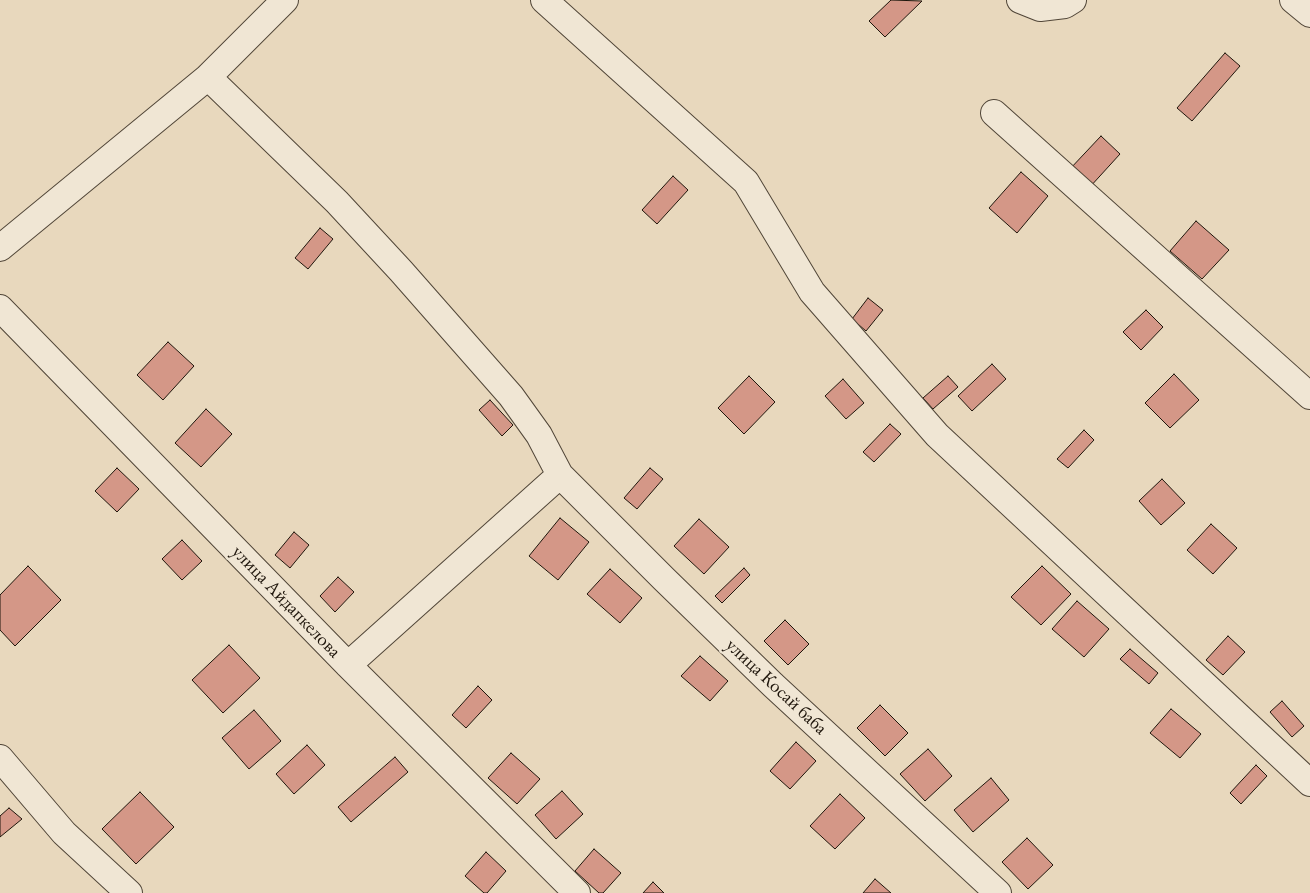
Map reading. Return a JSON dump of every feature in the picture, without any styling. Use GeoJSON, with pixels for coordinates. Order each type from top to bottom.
{"type":"FeatureCollection","features":[{"type":"Feature","properties":{"kind":"street"},"geometry":{"type":"LineString","coordinates":[[0,248],[208,77],[285,0]]}},
{"type":"Feature","properties":{"kind":"street"},"geometry":{"type":"LineString","coordinates":[[544,0],[746,182],[812,292],[938,435],[1310,783]]}},
{"type":"Feature","properties":{"kind":"street"},"geometry":{"type":"LineString","coordinates":[[1020,0],[1040,8],[1065,5],[1073,0]]}},
{"type":"Feature","properties":{"kind":"street"},"geometry":{"type":"LineString","coordinates":[[1293,0],[1310,14]]}},
{"type":"Feature","properties":{"kind":"street","name":"улица Косай баба"},"geometry":{"type":"LineString","coordinates":[[208,77],[337,202],[401,271],[511,396],[539,435],[560,474],[773,684],[998,893]]}},
{"type":"Feature","properties":{"kind":"street"},"geometry":{"type":"LineString","coordinates":[[994,113],[1310,396]]}},
{"type":"Feature","properties":{"kind":"street","name":"улица Айдапкелова"},"geometry":{"type":"LineString","coordinates":[[0,308],[348,665],[577,893]]}},
{"type":"Feature","properties":{"kind":"street"},"geometry":{"type":"LineString","coordinates":[[348,665],[560,474]]}},
{"type":"Feature","properties":{"kind":"street"},"geometry":{"type":"LineString","coordinates":[[0,758],[64,833],[129,893]]}},
{"type":"Feature","properties":{"kind":"building"},"geometry":{"type":"Polygon","coordinates":[[[891,0],[922,1],[885,37],[869,21],[891,0]]]}},
{"type":"Feature","properties":{"kind":"building"},"geometry":{"type":"Polygon","coordinates":[[[1225,53],[1240,66],[1192,121],[1177,108],[1225,53]]]}},
{"type":"Feature","properties":{"kind":"building"},"geometry":{"type":"Polygon","coordinates":[[[1101,136],[1120,154],[1089,188],[1069,170],[1101,136]]]}},
{"type":"Feature","properties":{"kind":"building"},"geometry":{"type":"Polygon","coordinates":[[[1021,172],[1048,196],[1017,233],[989,208],[1021,172]]]}},
{"type":"Feature","properties":{"kind":"building"},"geometry":{"type":"Polygon","coordinates":[[[673,176],[688,190],[657,224],[642,210],[673,176]]]}},
{"type":"Feature","properties":{"kind":"building"},"geometry":{"type":"Polygon","coordinates":[[[1196,221],[1229,250],[1202,279],[1170,251],[1196,221]]]}},
{"type":"Feature","properties":{"kind":"building"},"geometry":{"type":"Polygon","coordinates":[[[320,228],[333,239],[308,269],[295,258],[320,228]]]}},
{"type":"Feature","properties":{"kind":"building"},"geometry":{"type":"Polygon","coordinates":[[[868,298],[883,310],[866,331],[852,319],[868,298]]]}},
{"type":"Feature","properties":{"kind":"building"},"geometry":{"type":"Polygon","coordinates":[[[1146,310],[1163,327],[1141,350],[1123,332],[1146,310]]]}},
{"type":"Feature","properties":{"kind":"building"},"geometry":{"type":"Polygon","coordinates":[[[168,342],[194,366],[163,400],[137,375],[168,342]]]}},
{"type":"Feature","properties":{"kind":"building"},"geometry":{"type":"Polygon","coordinates":[[[992,364],[1006,379],[972,411],[958,396],[992,364]]]}},
{"type":"Feature","properties":{"kind":"building"},"geometry":{"type":"Polygon","coordinates":[[[1174,374],[1199,400],[1170,428],[1145,403],[1174,374]]]}},
{"type":"Feature","properties":{"kind":"building"},"geometry":{"type":"Polygon","coordinates":[[[749,376],[775,402],[744,434],[718,408],[749,376]]]}},
{"type":"Feature","properties":{"kind":"building"},"geometry":{"type":"Polygon","coordinates":[[[948,376],[958,387],[933,409],[923,398],[948,376]]]}},
{"type":"Feature","properties":{"kind":"building"},"geometry":{"type":"Polygon","coordinates":[[[843,379],[864,403],[846,419],[825,396],[843,379]]]}},
{"type":"Feature","properties":{"kind":"building"},"geometry":{"type":"Polygon","coordinates":[[[490,400],[513,425],[502,436],[479,410],[490,400]]]}},
{"type":"Feature","properties":{"kind":"building"},"geometry":{"type":"Polygon","coordinates":[[[206,409],[232,434],[201,467],[175,443],[206,409]]]}},
{"type":"Feature","properties":{"kind":"building"},"geometry":{"type":"Polygon","coordinates":[[[890,424],[901,434],[874,462],[863,452],[890,424]]]}},
{"type":"Feature","properties":{"kind":"building"},"geometry":{"type":"Polygon","coordinates":[[[1084,430],[1094,440],[1068,468],[1057,459],[1084,430]]]}},
{"type":"Feature","properties":{"kind":"building"},"geometry":{"type":"Polygon","coordinates":[[[117,468],[139,489],[117,512],[95,491],[117,468]]]}},
{"type":"Feature","properties":{"kind":"building"},"geometry":{"type":"Polygon","coordinates":[[[650,468],[663,479],[637,509],[624,498],[650,468]]]}},
{"type":"Feature","properties":{"kind":"building"},"geometry":{"type":"Polygon","coordinates":[[[1162,479],[1185,503],[1161,525],[1139,501],[1162,479]]]}},
{"type":"Feature","properties":{"kind":"building"},"geometry":{"type":"Polygon","coordinates":[[[560,518],[589,542],[558,580],[529,556],[560,518]]]}},
{"type":"Feature","properties":{"kind":"building"},"geometry":{"type":"Polygon","coordinates":[[[699,519],[729,547],[704,574],[674,546],[699,519]]]}},
{"type":"Feature","properties":{"kind":"building"},"geometry":{"type":"Polygon","coordinates":[[[1211,524],[1237,548],[1213,574],[1187,550],[1211,524]]]}},
{"type":"Feature","properties":{"kind":"building"},"geometry":{"type":"Polygon","coordinates":[[[294,532],[309,545],[290,568],[275,555],[294,532]]]}},
{"type":"Feature","properties":{"kind":"building"},"geometry":{"type":"Polygon","coordinates":[[[182,540],[202,561],[182,580],[162,559],[182,540]]]}},
{"type":"Feature","properties":{"kind":"building"},"geometry":{"type":"Polygon","coordinates":[[[28,566],[61,600],[15,646],[0,630],[0,595],[28,566]]]}},
{"type":"Feature","properties":{"kind":"building"},"geometry":{"type":"Polygon","coordinates":[[[1042,566],[1071,594],[1041,625],[1011,597],[1042,566]]]}},
{"type":"Feature","properties":{"kind":"building"},"geometry":{"type":"Polygon","coordinates":[[[744,568],[750,575],[722,603],[715,596],[744,568]]]}},
{"type":"Feature","properties":{"kind":"building"},"geometry":{"type":"Polygon","coordinates":[[[610,569],[642,598],[620,623],[587,594],[610,569]]]}},
{"type":"Feature","properties":{"kind":"building"},"geometry":{"type":"Polygon","coordinates":[[[338,577],[354,592],[335,612],[320,596],[338,577]]]}},
{"type":"Feature","properties":{"kind":"building"},"geometry":{"type":"Polygon","coordinates":[[[1077,601],[1109,629],[1084,657],[1052,629],[1077,601]]]}},
{"type":"Feature","properties":{"kind":"building"},"geometry":{"type":"Polygon","coordinates":[[[785,620],[809,644],[788,665],[764,641],[785,620]]]}},
{"type":"Feature","properties":{"kind":"building"},"geometry":{"type":"Polygon","coordinates":[[[1228,636],[1245,652],[1223,675],[1206,660],[1228,636]]]}},
{"type":"Feature","properties":{"kind":"building"},"geometry":{"type":"Polygon","coordinates":[[[229,645],[260,678],[223,713],[192,680],[229,645]]]}},
{"type":"Feature","properties":{"kind":"building"},"geometry":{"type":"Polygon","coordinates":[[[1130,649],[1158,673],[1149,684],[1120,659],[1130,649]]]}},
{"type":"Feature","properties":{"kind":"building"},"geometry":{"type":"Polygon","coordinates":[[[700,656],[728,681],[710,701],[681,676],[700,656]]]}},
{"type":"Feature","properties":{"kind":"building"},"geometry":{"type":"Polygon","coordinates":[[[478,686],[492,700],[466,728],[452,715],[478,686]]]}},
{"type":"Feature","properties":{"kind":"building"},"geometry":{"type":"Polygon","coordinates":[[[1282,701],[1304,726],[1292,737],[1270,712],[1282,701]]]}},
{"type":"Feature","properties":{"kind":"building"},"geometry":{"type":"Polygon","coordinates":[[[880,705],[908,733],[885,756],[857,728],[880,705]]]}},
{"type":"Feature","properties":{"kind":"building"},"geometry":{"type":"Polygon","coordinates":[[[1171,709],[1201,734],[1180,758],[1150,733],[1171,709]]]}},
{"type":"Feature","properties":{"kind":"building"},"geometry":{"type":"Polygon","coordinates":[[[254,710],[281,741],[249,769],[222,738],[254,710]]]}},
{"type":"Feature","properties":{"kind":"building"},"geometry":{"type":"Polygon","coordinates":[[[796,742],[816,761],[790,789],[770,771],[796,742]]]}},
{"type":"Feature","properties":{"kind":"building"},"geometry":{"type":"Polygon","coordinates":[[[307,745],[325,765],[294,794],[276,774],[307,745]]]}},
{"type":"Feature","properties":{"kind":"building"},"geometry":{"type":"Polygon","coordinates":[[[928,749],[952,776],[925,801],[900,774],[928,749]]]}},
{"type":"Feature","properties":{"kind":"building"},"geometry":{"type":"Polygon","coordinates":[[[511,753],[540,779],[517,804],[488,778],[511,753]]]}},
{"type":"Feature","properties":{"kind":"building"},"geometry":{"type":"Polygon","coordinates":[[[395,757],[408,772],[351,822],[338,807],[395,757]]]}},
{"type":"Feature","properties":{"kind":"building"},"geometry":{"type":"Polygon","coordinates":[[[1256,765],[1267,776],[1241,804],[1230,793],[1256,765]]]}},
{"type":"Feature","properties":{"kind":"building"},"geometry":{"type":"Polygon","coordinates":[[[991,778],[1009,800],[973,832],[954,810],[991,778]]]}},
{"type":"Feature","properties":{"kind":"building"},"geometry":{"type":"Polygon","coordinates":[[[562,791],[583,814],[556,839],[535,815],[562,791]]]}},
{"type":"Feature","properties":{"kind":"building"},"geometry":{"type":"Polygon","coordinates":[[[140,792],[174,827],[136,864],[102,829],[140,792]]]}},
{"type":"Feature","properties":{"kind":"building"},"geometry":{"type":"Polygon","coordinates":[[[840,794],[865,818],[835,849],[810,826],[840,794]]]}},
{"type":"Feature","properties":{"kind":"building"},"geometry":{"type":"Polygon","coordinates":[[[9,808],[22,819],[0,837],[0,816],[9,808]]]}},
{"type":"Feature","properties":{"kind":"building"},"geometry":{"type":"Polygon","coordinates":[[[1027,838],[1053,865],[1028,889],[1002,862],[1027,838]]]}},
{"type":"Feature","properties":{"kind":"building"},"geometry":{"type":"Polygon","coordinates":[[[594,849],[621,873],[603,893],[599,893],[575,871],[594,849]]]}},
{"type":"Feature","properties":{"kind":"building"},"geometry":{"type":"Polygon","coordinates":[[[486,852],[506,871],[487,893],[484,893],[465,876],[486,852]]]}},
{"type":"Feature","properties":{"kind":"building"},"geometry":{"type":"Polygon","coordinates":[[[875,879],[891,893],[863,893],[875,879]]]}},
{"type":"Feature","properties":{"kind":"building"},"geometry":{"type":"Polygon","coordinates":[[[653,882],[664,893],[643,893],[653,882]]]}}]}
